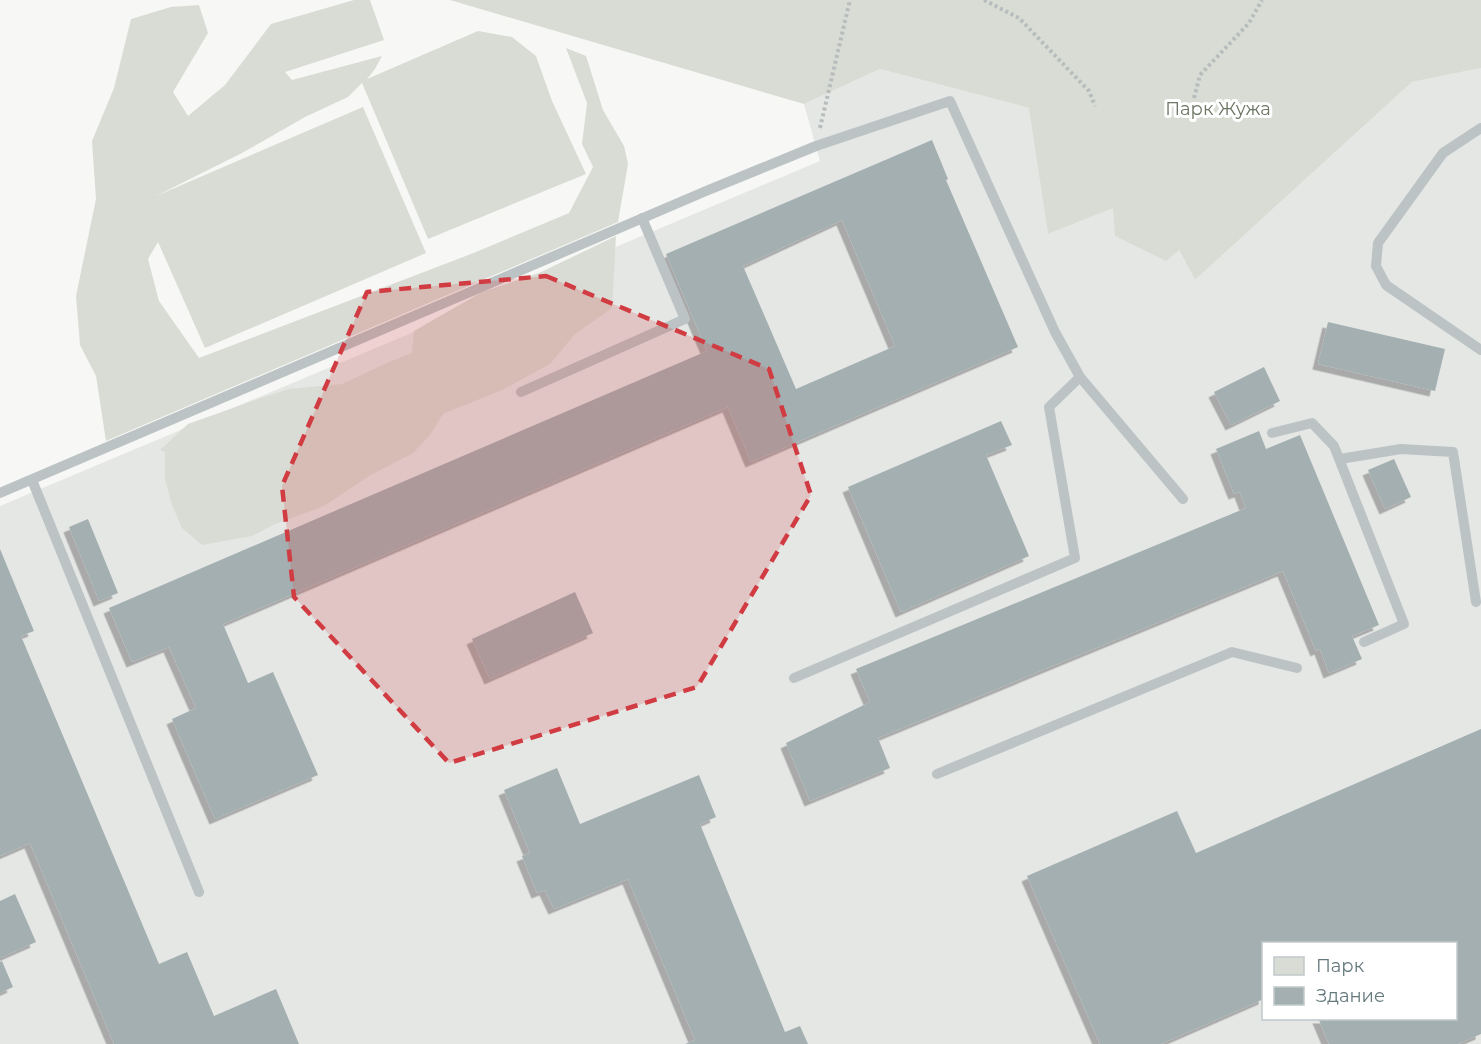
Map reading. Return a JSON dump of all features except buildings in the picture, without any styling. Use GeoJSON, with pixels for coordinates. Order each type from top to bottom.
{"type":"FeatureCollection","features":[{"type":"Feature","properties":{"kind":"lane"},"geometry":{"type":"LineString","coordinates":[[0,493],[642,218],[816,146],[950,101],[1054,333],[1080,377],[1183,499]]}},
{"type":"Feature","properties":{"kind":"lane"},"geometry":{"type":"LineString","coordinates":[[1481,128],[1443,153],[1378,243],[1376,266],[1386,285],[1481,350]]}},
{"type":"Feature","properties":{"kind":"lane"},"geometry":{"type":"LineString","coordinates":[[522,392],[685,319],[642,218]]}},
{"type":"Feature","properties":{"kind":"lane"},"geometry":{"type":"LineString","coordinates":[[794,678],[1075,558],[1048,407],[1080,377]]}},
{"type":"Feature","properties":{"kind":"lane"},"geometry":{"type":"LineString","coordinates":[[1272,433],[1312,423],[1334,446],[1340,459],[1404,624],[1364,642]]}},
{"type":"Feature","properties":{"kind":"lane"},"geometry":{"type":"LineString","coordinates":[[1340,459],[1401,448],[1453,452],[1476,602]]}},
{"type":"Feature","properties":{"kind":"lane"},"geometry":{"type":"LineString","coordinates":[[32,480],[199,892]]}},
{"type":"Feature","properties":{"kind":"lane"},"geometry":{"type":"LineString","coordinates":[[938,774],[1232,652],[1297,668]]}},
{"type":"Feature","properties":{"kind":"path"},"geometry":{"type":"LineString","coordinates":[[816,146],[850,0]]}},
{"type":"Feature","properties":{"kind":"path"},"geometry":{"type":"LineString","coordinates":[[984,0],[1018,18],[1089,91],[1095,106]]}},
{"type":"Feature","properties":{"kind":"path"},"geometry":{"type":"LineString","coordinates":[[1194,98],[1200,75],[1249,23],[1262,0]]}},
{"type":"Feature","properties":{"kind":"highlighted area"},"geometry":{"type":"Polygon","coordinates":[[[546,276],[769,369],[811,495],[697,687],[449,763],[294,597],[282,486],[367,292],[546,276]]]}},
{"type":"Feature","properties":{"kind":"shaded area"},"geometry":{"type":"Polygon","coordinates":[[[1481,68],[1481,1044],[0,1044],[0,506],[820,161],[804,104],[880,69],[1030,108],[1048,234],[1148,193],[1195,280],[1412,82],[1481,68]]]}},
{"type":"Feature","properties":{"kind":"green space"},"geometry":{"type":"Polygon","coordinates":[[[354,0],[370,0],[384,40],[285,72],[292,80],[382,56],[367,79],[478,31],[512,37],[536,56],[552,101],[586,174],[428,239],[362,83],[348,97],[305,117],[242,153],[156,196],[363,107],[426,253],[205,348],[158,242],[148,259],[159,301],[199,358],[471,254],[569,213],[593,167],[582,144],[587,103],[566,48],[586,56],[603,110],[624,146],[628,164],[618,222],[106,441],[96,376],[80,345],[76,296],[96,199],[92,141],[114,88],[131,19],[171,7],[199,5],[208,33],[173,92],[188,116],[225,85],[271,24],[354,0]]]}},
{"type":"Feature","properties":{"kind":"green space","name":"Парк Жужа"},"geometry":{"type":"Polygon","coordinates":[[[450,0],[1481,0],[1481,68],[1412,82],[1195,280],[1179,250],[1166,261],[1115,236],[1113,208],[1048,234],[1029,108],[880,69],[804,104],[450,0]]]}},
{"type":"Feature","properties":{"kind":"green space"},"geometry":{"type":"Polygon","coordinates":[[[616,236],[612,308],[575,334],[550,364],[502,390],[443,414],[430,435],[413,453],[369,476],[324,506],[275,524],[252,536],[202,545],[182,528],[172,505],[165,479],[165,452],[160,450],[188,424],[289,389],[342,384],[412,353],[414,331],[482,292],[539,273],[616,236]]]}}]}
